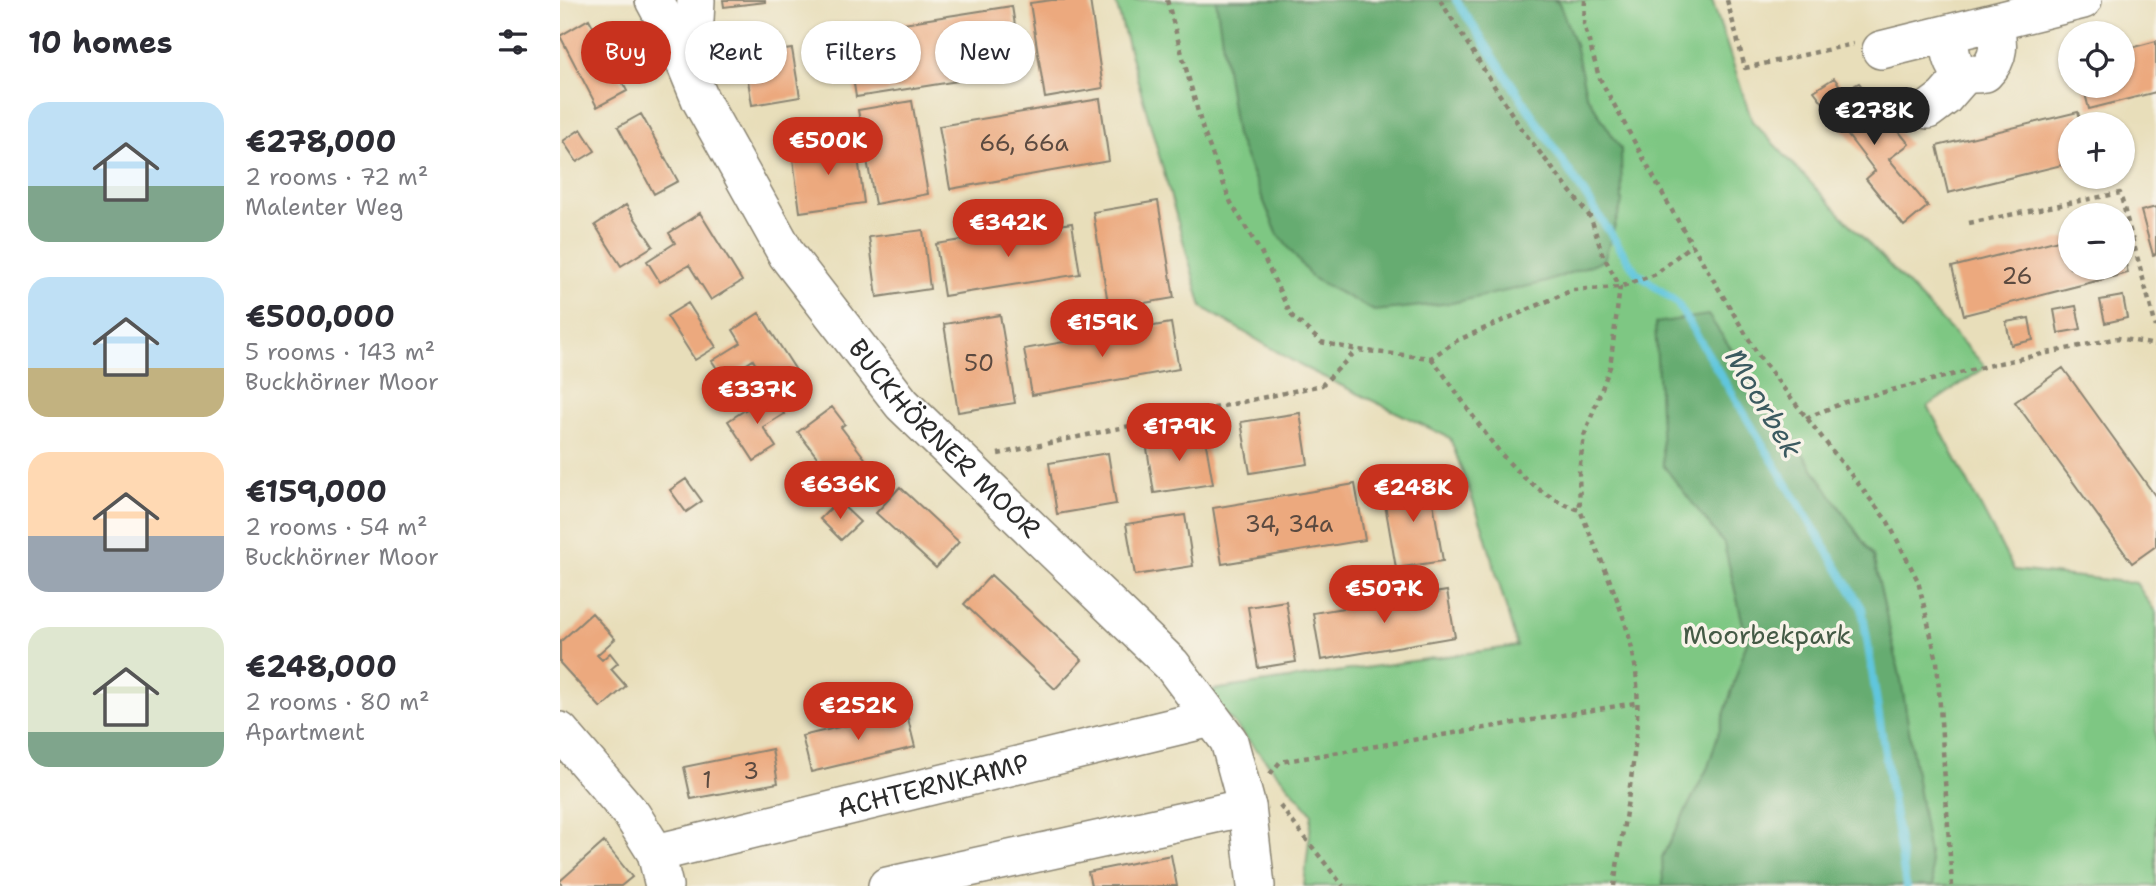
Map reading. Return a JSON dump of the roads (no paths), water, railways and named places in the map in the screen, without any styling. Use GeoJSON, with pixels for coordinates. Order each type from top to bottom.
{"type":"FeatureCollection","features":[{"type":"Feature","properties":{"kind":"street","name":"BUCKHÖRNER MOOR"},"geometry":{"type":"LineString","coordinates":[[654,0],[676,41],[700,99],[787,255],[902,404],[964,461],[1172,665],[1229,741],[1233,755],[1255,795],[1252,850],[1256,886]]}},
{"type":"Feature","properties":{"kind":"street"},"geometry":{"type":"LineString","coordinates":[[676,41],[695,20],[696,0]]}},
{"type":"Feature","properties":{"kind":"street"},"geometry":{"type":"LineString","coordinates":[[1881,50],[2083,0]]}},
{"type":"Feature","properties":{"kind":"street"},"geometry":{"type":"LineString","coordinates":[[1928,110],[1944,98],[1965,74],[1985,73],[1994,64],[1999,41],[1994,23]]}},
{"type":"Feature","properties":{"kind":"street"},"geometry":{"type":"LineString","coordinates":[[1948,34],[1952,61],[1965,74]]}},
{"type":"Feature","properties":{"kind":"street","name":"ACHTERNKAMP"},"geometry":{"type":"LineString","coordinates":[[660,869],[1211,718]]}},
{"type":"Feature","properties":{"kind":"street"},"geometry":{"type":"LineString","coordinates":[[560,731],[632,815],[660,869]]}},
{"type":"Feature","properties":{"kind":"street"},"geometry":{"type":"LineString","coordinates":[[887,886],[1255,795]]}},
{"type":"Feature","properties":{"kind":"waterway","name":"Moorbek"},"geometry":{"type":"LineString","coordinates":[[1456,0],[1636,272],[1677,303],[1862,608],[1906,886]]}},
{"type":"Feature","properties":{"kind":"park label","name":"Moorbekpark"},"geometry":{"type":"Point","coordinates":[1767,635]}}]}
